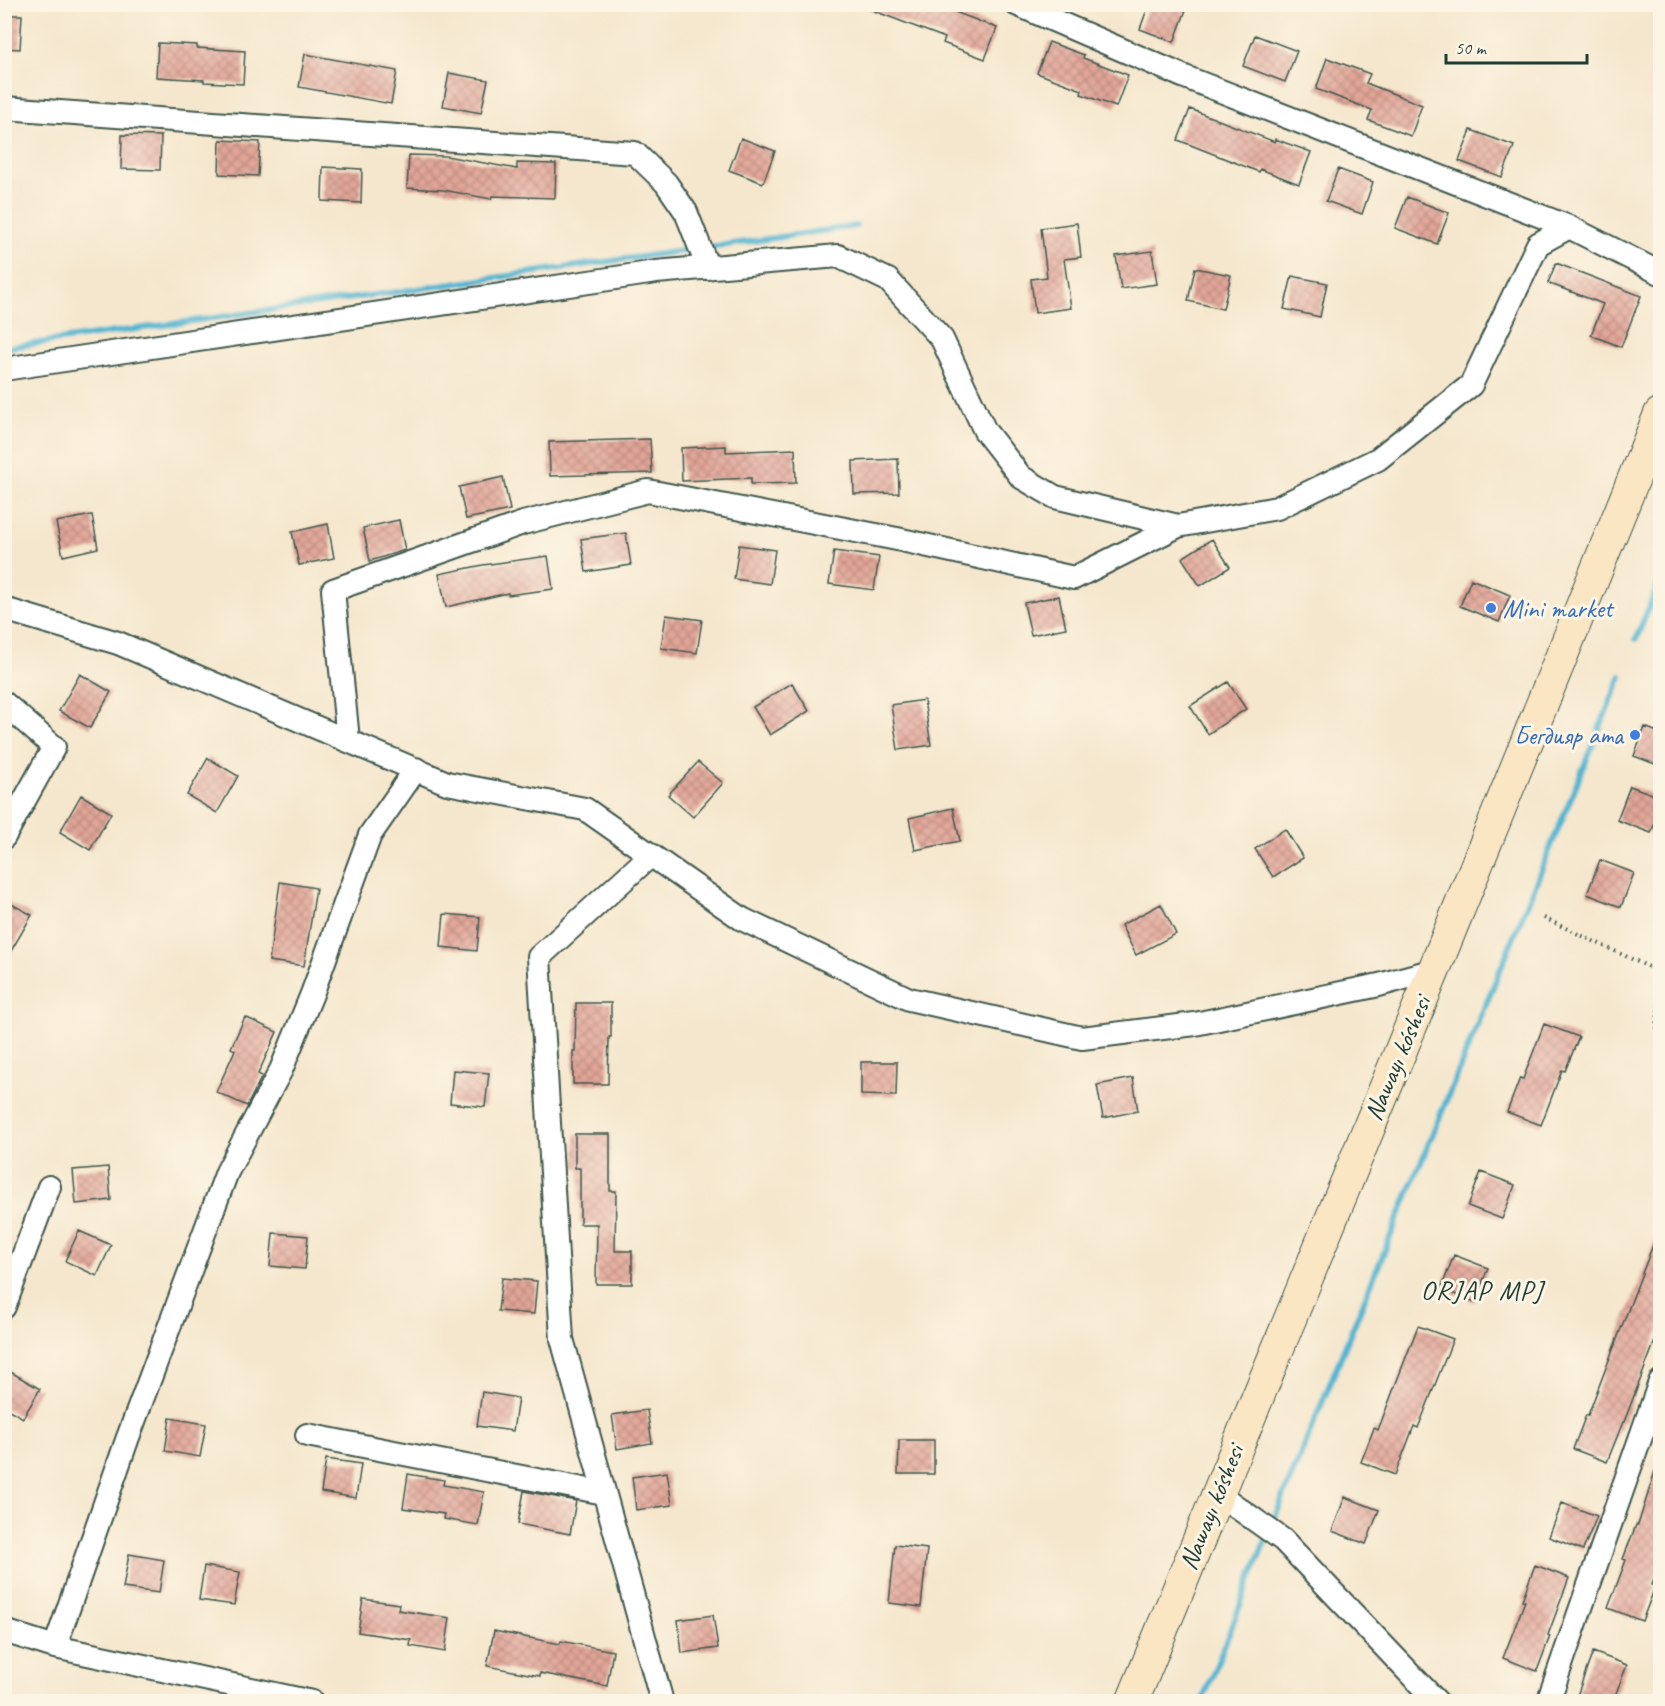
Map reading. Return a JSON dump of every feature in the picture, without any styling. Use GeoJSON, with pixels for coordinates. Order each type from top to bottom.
{"type":"FeatureCollection","features":[{"type":"Feature","properties":{"kind":"main road","name":"Nawayı kóshesi"},"geometry":{"type":"LineString","coordinates":[[1132,1701],[1434,970],[1660,414]]}},
{"type":"Feature","properties":{"kind":"street"},"geometry":{"type":"LineString","coordinates":[[1016,4],[1185,77],[1569,227],[1660,273]]}},
{"type":"Feature","properties":{"kind":"street"},"geometry":{"type":"LineString","coordinates":[[4,108],[635,153],[666,183],[686,212],[708,268]]}},
{"type":"Feature","properties":{"kind":"street"},"geometry":{"type":"LineString","coordinates":[[348,740],[333,590],[523,523],[648,491],[897,539],[1074,578],[1178,526],[1277,508],[1378,459],[1470,385],[1538,244],[1569,227]]}},
{"type":"Feature","properties":{"kind":"street"},"geometry":{"type":"LineString","coordinates":[[4,369],[644,274],[838,256],[888,280],[942,339],[985,431],[1021,477],[1055,496],[1178,526]]}},
{"type":"Feature","properties":{"kind":"street"},"geometry":{"type":"LineString","coordinates":[[4,609],[118,643],[447,783],[585,809],[742,920],[909,999],[1082,1038],[1195,1024],[1378,985],[1434,970]]}},
{"type":"Feature","properties":{"kind":"street"},"geometry":{"type":"LineString","coordinates":[[4,704],[54,747],[4,837]]}},
{"type":"Feature","properties":{"kind":"street"},"geometry":{"type":"LineString","coordinates":[[55,1647],[127,1440],[227,1172],[281,1070],[312,994],[370,835],[416,769]]}},
{"type":"Feature","properties":{"kind":"street"},"geometry":{"type":"LineString","coordinates":[[651,855],[539,957],[562,1340],[662,1701]]}},
{"type":"Feature","properties":{"kind":"street"},"geometry":{"type":"LineString","coordinates":[[4,1307],[50,1187]]}},
{"type":"Feature","properties":{"kind":"street"},"geometry":{"type":"LineString","coordinates":[[1548,1701],[1660,1382]]}},
{"type":"Feature","properties":{"kind":"street"},"geometry":{"type":"LineString","coordinates":[[307,1435],[604,1493]]}},
{"type":"Feature","properties":{"kind":"street"},"geometry":{"type":"LineString","coordinates":[[1217,1493],[1282,1540],[1437,1701]]}},
{"type":"Feature","properties":{"kind":"street"},"geometry":{"type":"LineString","coordinates":[[4,1630],[55,1647],[312,1701]]}},
{"type":"Feature","properties":{"kind":"path"},"geometry":{"type":"LineString","coordinates":[[1544,918],[1651,968],[1660,986],[1657,1027],[1660,1058]]}},
{"type":"Feature","properties":{"kind":"building"},"geometry":{"type":"Polygon","coordinates":[[[861,4],[934,4],[997,28],[985,59],[943,43],[945,38],[861,6],[861,4]]]}},
{"type":"Feature","properties":{"kind":"building"},"geometry":{"type":"Polygon","coordinates":[[[1149,4],[1171,4],[1186,10],[1174,42],[1140,29],[1149,4]]]}},
{"type":"Feature","properties":{"kind":"building"},"geometry":{"type":"Polygon","coordinates":[[[4,15],[22,15],[20,49],[4,48],[4,15]]]}},
{"type":"Feature","properties":{"kind":"building"},"geometry":{"type":"Polygon","coordinates":[[[1255,35],[1297,51],[1285,82],[1243,66],[1255,35]]]}},
{"type":"Feature","properties":{"kind":"building"},"geometry":{"type":"Polygon","coordinates":[[[1049,42],[1128,75],[1116,107],[1081,94],[1082,90],[1037,73],[1049,42]]]}},
{"type":"Feature","properties":{"kind":"building"},"geometry":{"type":"Polygon","coordinates":[[[158,43],[245,51],[243,84],[156,77],[158,43]]]}},
{"type":"Feature","properties":{"kind":"building"},"geometry":{"type":"Polygon","coordinates":[[[305,54],[397,71],[391,104],[299,87],[305,54]]]}},
{"type":"Feature","properties":{"kind":"building"},"geometry":{"type":"Polygon","coordinates":[[[1327,58],[1370,74],[1366,83],[1422,105],[1411,136],[1368,120],[1372,110],[1316,89],[1327,58]]]}},
{"type":"Feature","properties":{"kind":"building"},"geometry":{"type":"Polygon","coordinates":[[[449,73],[488,80],[481,113],[443,106],[449,73]]]}},
{"type":"Feature","properties":{"kind":"building"},"geometry":{"type":"Polygon","coordinates":[[[1190,109],[1275,142],[1275,139],[1311,152],[1299,184],[1260,169],[1259,172],[1178,140],[1190,109]]]}},
{"type":"Feature","properties":{"kind":"building"},"geometry":{"type":"Polygon","coordinates":[[[1471,130],[1514,146],[1502,177],[1459,161],[1471,130]]]}},
{"type":"Feature","properties":{"kind":"building"},"geometry":{"type":"Polygon","coordinates":[[[122,135],[161,136],[160,170],[121,169],[122,135]]]}},
{"type":"Feature","properties":{"kind":"building"},"geometry":{"type":"Polygon","coordinates":[[[741,138],[775,151],[763,183],[729,170],[741,138]]]}},
{"type":"Feature","properties":{"kind":"building"},"geometry":{"type":"Polygon","coordinates":[[[220,140],[260,142],[258,176],[219,174],[220,140]]]}},
{"type":"Feature","properties":{"kind":"building"},"geometry":{"type":"Polygon","coordinates":[[[409,155],[446,156],[517,169],[517,163],[556,164],[555,198],[492,196],[491,199],[443,190],[407,188],[409,155]]]}},
{"type":"Feature","properties":{"kind":"building"},"geometry":{"type":"Polygon","coordinates":[[[323,167],[362,169],[361,203],[322,201],[323,167]]]}},
{"type":"Feature","properties":{"kind":"building"},"geometry":{"type":"Polygon","coordinates":[[[1338,169],[1373,182],[1362,214],[1326,201],[1338,169]]]}},
{"type":"Feature","properties":{"kind":"building"},"geometry":{"type":"Polygon","coordinates":[[[1407,197],[1449,213],[1437,244],[1395,228],[1407,197]]]}},
{"type":"Feature","properties":{"kind":"building"},"geometry":{"type":"Polygon","coordinates":[[[1077,223],[1081,257],[1064,259],[1071,308],[1035,313],[1031,279],[1047,277],[1041,228],[1077,223]]]}},
{"type":"Feature","properties":{"kind":"building"},"geometry":{"type":"Polygon","coordinates":[[[1152,251],[1157,284],[1121,289],[1116,256],[1152,251]]]}},
{"type":"Feature","properties":{"kind":"building"},"geometry":{"type":"Polygon","coordinates":[[[1556,263],[1641,296],[1621,347],[1591,335],[1603,304],[1548,283],[1556,263]]]}},
{"type":"Feature","properties":{"kind":"building"},"geometry":{"type":"Polygon","coordinates":[[[1195,268],[1231,275],[1223,309],[1188,301],[1195,268]]]}},
{"type":"Feature","properties":{"kind":"building"},"geometry":{"type":"Polygon","coordinates":[[[1292,276],[1327,283],[1320,317],[1284,309],[1292,276]]]}},
{"type":"Feature","properties":{"kind":"building"},"geometry":{"type":"Polygon","coordinates":[[[650,439],[652,473],[550,476],[549,442],[650,439]]]}},
{"type":"Feature","properties":{"kind":"building"},"geometry":{"type":"Polygon","coordinates":[[[726,446],[726,452],[795,449],[796,483],[751,484],[751,478],[682,481],[681,448],[726,446]]]}},
{"type":"Feature","properties":{"kind":"building"},"geometry":{"type":"Polygon","coordinates":[[[898,459],[899,493],[854,494],[853,461],[898,459]]]}},
{"type":"Feature","properties":{"kind":"building"},"geometry":{"type":"Polygon","coordinates":[[[503,477],[510,510],[466,519],[459,487],[503,477]]]}},
{"type":"Feature","properties":{"kind":"building"},"geometry":{"type":"Polygon","coordinates":[[[92,515],[98,548],[63,556],[56,522],[92,515]]]}},
{"type":"Feature","properties":{"kind":"building"},"geometry":{"type":"Polygon","coordinates":[[[399,520],[405,550],[370,561],[363,528],[399,520]]]}},
{"type":"Feature","properties":{"kind":"building"},"geometry":{"type":"Polygon","coordinates":[[[328,524],[334,558],[299,565],[292,532],[328,524]]]}},
{"type":"Feature","properties":{"kind":"building"},"geometry":{"type":"Polygon","coordinates":[[[626,533],[631,565],[586,572],[581,539],[626,533]]]}},
{"type":"Feature","properties":{"kind":"building"},"geometry":{"type":"Polygon","coordinates":[[[1212,539],[1230,567],[1200,586],[1182,558],[1212,539]]]}},
{"type":"Feature","properties":{"kind":"building"},"geometry":{"type":"Polygon","coordinates":[[[739,545],[775,550],[770,584],[734,579],[739,545]]]}},
{"type":"Feature","properties":{"kind":"building"},"geometry":{"type":"Polygon","coordinates":[[[834,551],[879,557],[874,590],[829,584],[834,551]]]}},
{"type":"Feature","properties":{"kind":"building"},"geometry":{"type":"Polygon","coordinates":[[[548,556],[553,589],[508,595],[508,593],[446,607],[439,574],[548,556]]]}},
{"type":"Feature","properties":{"kind":"building"},"geometry":{"type":"Polygon","coordinates":[[[1471,579],[1510,595],[1499,622],[1460,606],[1471,579]]]}},
{"type":"Feature","properties":{"kind":"building"},"geometry":{"type":"Polygon","coordinates":[[[1059,596],[1066,628],[1031,635],[1024,603],[1059,596]]]}},
{"type":"Feature","properties":{"kind":"building"},"geometry":{"type":"Polygon","coordinates":[[[666,615],[702,620],[697,653],[661,648],[666,615]]]}},
{"type":"Feature","properties":{"kind":"building"},"geometry":{"type":"Polygon","coordinates":[[[80,674],[111,692],[90,728],[59,711],[80,674]]]}},
{"type":"Feature","properties":{"kind":"building"},"geometry":{"type":"Polygon","coordinates":[[[1228,682],[1246,709],[1208,734],[1190,706],[1228,682]]]}},
{"type":"Feature","properties":{"kind":"building"},"geometry":{"type":"Polygon","coordinates":[[[792,683],[809,711],[770,735],[753,707],[792,683]]]}},
{"type":"Feature","properties":{"kind":"building"},"geometry":{"type":"Polygon","coordinates":[[[924,700],[931,745],[898,750],[891,705],[924,700]]]}},
{"type":"Feature","properties":{"kind":"building"},"geometry":{"type":"Polygon","coordinates":[[[1645,727],[1660,733],[1660,766],[1634,756],[1645,727]]]}},
{"type":"Feature","properties":{"kind":"building"},"geometry":{"type":"Polygon","coordinates":[[[208,758],[238,776],[217,813],[187,795],[208,758]]]}},
{"type":"Feature","properties":{"kind":"building"},"geometry":{"type":"Polygon","coordinates":[[[698,762],[723,783],[693,817],[668,795],[698,762]]]}},
{"type":"Feature","properties":{"kind":"building"},"geometry":{"type":"Polygon","coordinates":[[[1630,786],[1660,797],[1660,808],[1651,833],[1617,820],[1630,786]]]}},
{"type":"Feature","properties":{"kind":"building"},"geometry":{"type":"Polygon","coordinates":[[[81,795],[111,813],[90,850],[60,832],[81,795]]]}},
{"type":"Feature","properties":{"kind":"building"},"geometry":{"type":"Polygon","coordinates":[[[953,808],[960,841],[915,850],[909,818],[953,808]]]}},
{"type":"Feature","properties":{"kind":"building"},"geometry":{"type":"Polygon","coordinates":[[[1285,829],[1303,858],[1273,877],[1255,849],[1285,829]]]}},
{"type":"Feature","properties":{"kind":"building"},"geometry":{"type":"Polygon","coordinates":[[[1600,860],[1634,873],[1621,907],[1587,894],[1600,860]]]}},
{"type":"Feature","properties":{"kind":"building"},"geometry":{"type":"Polygon","coordinates":[[[280,882],[316,888],[304,966],[269,961],[280,882]]]}},
{"type":"Feature","properties":{"kind":"building"},"geometry":{"type":"Polygon","coordinates":[[[4,900],[32,915],[4,963],[4,900]]]}},
{"type":"Feature","properties":{"kind":"building"},"geometry":{"type":"Polygon","coordinates":[[[1161,904],[1176,934],[1136,955],[1121,925],[1161,904]]]}},
{"type":"Feature","properties":{"kind":"building"},"geometry":{"type":"Polygon","coordinates":[[[444,914],[480,917],[477,951],[441,947],[444,914]]]}},
{"type":"Feature","properties":{"kind":"building"},"geometry":{"type":"Polygon","coordinates":[[[576,1003],[611,1003],[608,1084],[573,1084],[576,1003]]]}},
{"type":"Feature","properties":{"kind":"building"},"geometry":{"type":"Polygon","coordinates":[[[245,1017],[277,1032],[258,1074],[262,1076],[247,1106],[216,1092],[235,1050],[231,1048],[245,1017]]]}},
{"type":"Feature","properties":{"kind":"building"},"geometry":{"type":"Polygon","coordinates":[[[1544,1024],[1579,1037],[1565,1071],[1562,1070],[1541,1125],[1507,1112],[1520,1078],[1523,1079],[1544,1024]]]}},
{"type":"Feature","properties":{"kind":"building"},"geometry":{"type":"Polygon","coordinates":[[[861,1062],[897,1062],[896,1096],[861,1095],[861,1062]]]}},
{"type":"Feature","properties":{"kind":"building"},"geometry":{"type":"Polygon","coordinates":[[[453,1070],[489,1073],[485,1107],[450,1103],[453,1070]]]}},
{"type":"Feature","properties":{"kind":"building"},"geometry":{"type":"Polygon","coordinates":[[[1133,1078],[1138,1111],[1103,1118],[1097,1085],[1133,1078]]]}},
{"type":"Feature","properties":{"kind":"building"},"geometry":{"type":"Polygon","coordinates":[[[575,1134],[610,1134],[610,1191],[616,1191],[615,1251],[632,1251],[632,1284],[596,1284],[597,1224],[580,1224],[580,1168],[575,1168],[575,1134]]]}},
{"type":"Feature","properties":{"kind":"building"},"geometry":{"type":"Polygon","coordinates":[[[108,1167],[111,1200],[76,1204],[73,1170],[108,1167]]]}},
{"type":"Feature","properties":{"kind":"building"},"geometry":{"type":"Polygon","coordinates":[[[1481,1172],[1515,1185],[1502,1219],[1468,1206],[1481,1172]]]}},
{"type":"Feature","properties":{"kind":"building"},"geometry":{"type":"Polygon","coordinates":[[[1659,1229],[1660,1328],[1607,1462],[1573,1449],[1659,1229]]]}},
{"type":"Feature","properties":{"kind":"building"},"geometry":{"type":"Polygon","coordinates":[[[79,1231],[111,1245],[97,1276],[65,1261],[79,1231]]]}},
{"type":"Feature","properties":{"kind":"building"},"geometry":{"type":"Polygon","coordinates":[[[273,1233],[308,1236],[305,1269],[270,1266],[273,1233]]]}},
{"type":"Feature","properties":{"kind":"building"},"geometry":{"type":"Polygon","coordinates":[[[1454,1255],[1488,1268],[1475,1302],[1441,1289],[1454,1255]]]}},
{"type":"Feature","properties":{"kind":"building"},"geometry":{"type":"Polygon","coordinates":[[[502,1278],[537,1281],[534,1314],[498,1311],[502,1278]]]}},
{"type":"Feature","properties":{"kind":"building"},"geometry":{"type":"Polygon","coordinates":[[[1418,1326],[1453,1339],[1418,1428],[1414,1426],[1395,1475],[1361,1462],[1374,1428],[1378,1430],[1418,1326]]]}},
{"type":"Feature","properties":{"kind":"building"},"geometry":{"type":"Polygon","coordinates":[[[9,1371],[40,1389],[23,1418],[4,1407],[4,1379],[9,1371]]]}},
{"type":"Feature","properties":{"kind":"building"},"geometry":{"type":"Polygon","coordinates":[[[482,1392],[518,1398],[513,1431],[477,1426],[482,1392]]]}},
{"type":"Feature","properties":{"kind":"building"},"geometry":{"type":"Polygon","coordinates":[[[647,1410],[652,1443],[617,1449],[612,1415],[647,1410]]]}},
{"type":"Feature","properties":{"kind":"building"},"geometry":{"type":"Polygon","coordinates":[[[170,1418],[206,1424],[200,1457],[165,1451],[170,1418]]]}},
{"type":"Feature","properties":{"kind":"building"},"geometry":{"type":"Polygon","coordinates":[[[899,1440],[934,1440],[934,1474],[898,1474],[899,1440]]]}},
{"type":"Feature","properties":{"kind":"building"},"geometry":{"type":"Polygon","coordinates":[[[326,1459],[361,1464],[356,1498],[321,1492],[326,1459]]]}},
{"type":"Feature","properties":{"kind":"building"},"geometry":{"type":"Polygon","coordinates":[[[1657,1465],[1660,1465],[1660,1564],[1652,1585],[1655,1587],[1642,1621],[1608,1608],[1657,1465]]]}},
{"type":"Feature","properties":{"kind":"building"},"geometry":{"type":"Polygon","coordinates":[[[667,1472],[672,1505],[636,1510],[632,1477],[667,1472]]]}},
{"type":"Feature","properties":{"kind":"building"},"geometry":{"type":"Polygon","coordinates":[[[408,1474],[444,1480],[443,1485],[484,1492],[478,1525],[443,1519],[444,1514],[403,1508],[408,1474]]]}},
{"type":"Feature","properties":{"kind":"building"},"geometry":{"type":"Polygon","coordinates":[[[524,1491],[576,1501],[570,1534],[518,1524],[524,1491]]]}},
{"type":"Feature","properties":{"kind":"building"},"geometry":{"type":"Polygon","coordinates":[[[1345,1497],[1379,1510],[1366,1544],[1332,1531],[1345,1497]]]}},
{"type":"Feature","properties":{"kind":"building"},"geometry":{"type":"Polygon","coordinates":[[[1562,1503],[1597,1516],[1583,1550],[1549,1537],[1562,1503]]]}},
{"type":"Feature","properties":{"kind":"building"},"geometry":{"type":"Polygon","coordinates":[[[895,1545],[927,1549],[921,1607],[889,1603],[895,1545]]]}},
{"type":"Feature","properties":{"kind":"building"},"geometry":{"type":"Polygon","coordinates":[[[129,1554],[164,1560],[159,1593],[123,1588],[129,1554]]]}},
{"type":"Feature","properties":{"kind":"building"},"geometry":{"type":"Polygon","coordinates":[[[1535,1565],[1569,1578],[1537,1671],[1503,1658],[1525,1601],[1522,1600],[1535,1565]]]}},
{"type":"Feature","properties":{"kind":"building"},"geometry":{"type":"Polygon","coordinates":[[[204,1566],[240,1572],[234,1605],[199,1600],[204,1566]]]}},
{"type":"Feature","properties":{"kind":"building"},"geometry":{"type":"Polygon","coordinates":[[[363,1599],[399,1604],[398,1610],[450,1618],[445,1652],[410,1646],[411,1640],[358,1632],[363,1599]]]}},
{"type":"Feature","properties":{"kind":"building"},"geometry":{"type":"Polygon","coordinates":[[[713,1615],[718,1648],[682,1653],[678,1620],[713,1615]]]}},
{"type":"Feature","properties":{"kind":"building"},"geometry":{"type":"Polygon","coordinates":[[[494,1631],[560,1644],[561,1641],[613,1651],[607,1686],[540,1673],[540,1676],[487,1666],[494,1631]]]}},
{"type":"Feature","properties":{"kind":"building"},"geometry":{"type":"Polygon","coordinates":[[[1593,1652],[1627,1665],[1613,1701],[1575,1701],[1593,1652]]]}},
{"type":"Feature","properties":{"kind":"waterway"},"geometry":{"type":"LineString","coordinates":[[706,248],[856,226]]}},
{"type":"Feature","properties":{"kind":"waterway"},"geometry":{"type":"LineString","coordinates":[[4,348],[696,249]]}},
{"type":"Feature","properties":{"kind":"waterway"},"geometry":{"type":"LineString","coordinates":[[1636,639],[1660,581]]}},
{"type":"Feature","properties":{"kind":"waterway"},"geometry":{"type":"LineString","coordinates":[[1273,1522],[1621,676]]}},
{"type":"Feature","properties":{"kind":"waterway"},"geometry":{"type":"LineString","coordinates":[[1202,1702],[1267,1537]]}},
{"type":"Feature","properties":{"kind":"place","name":"Mini market"},"geometry":{"type":"Point","coordinates":[1491,608]}},
{"type":"Feature","properties":{"kind":"place","name":"Бегдияр ата"},"geometry":{"type":"Point","coordinates":[1635,735]}},
{"type":"Feature","properties":{"kind":"district","name":"ORJAP MPJ"},"geometry":{"type":"Point","coordinates":[1482,1290]}}]}
